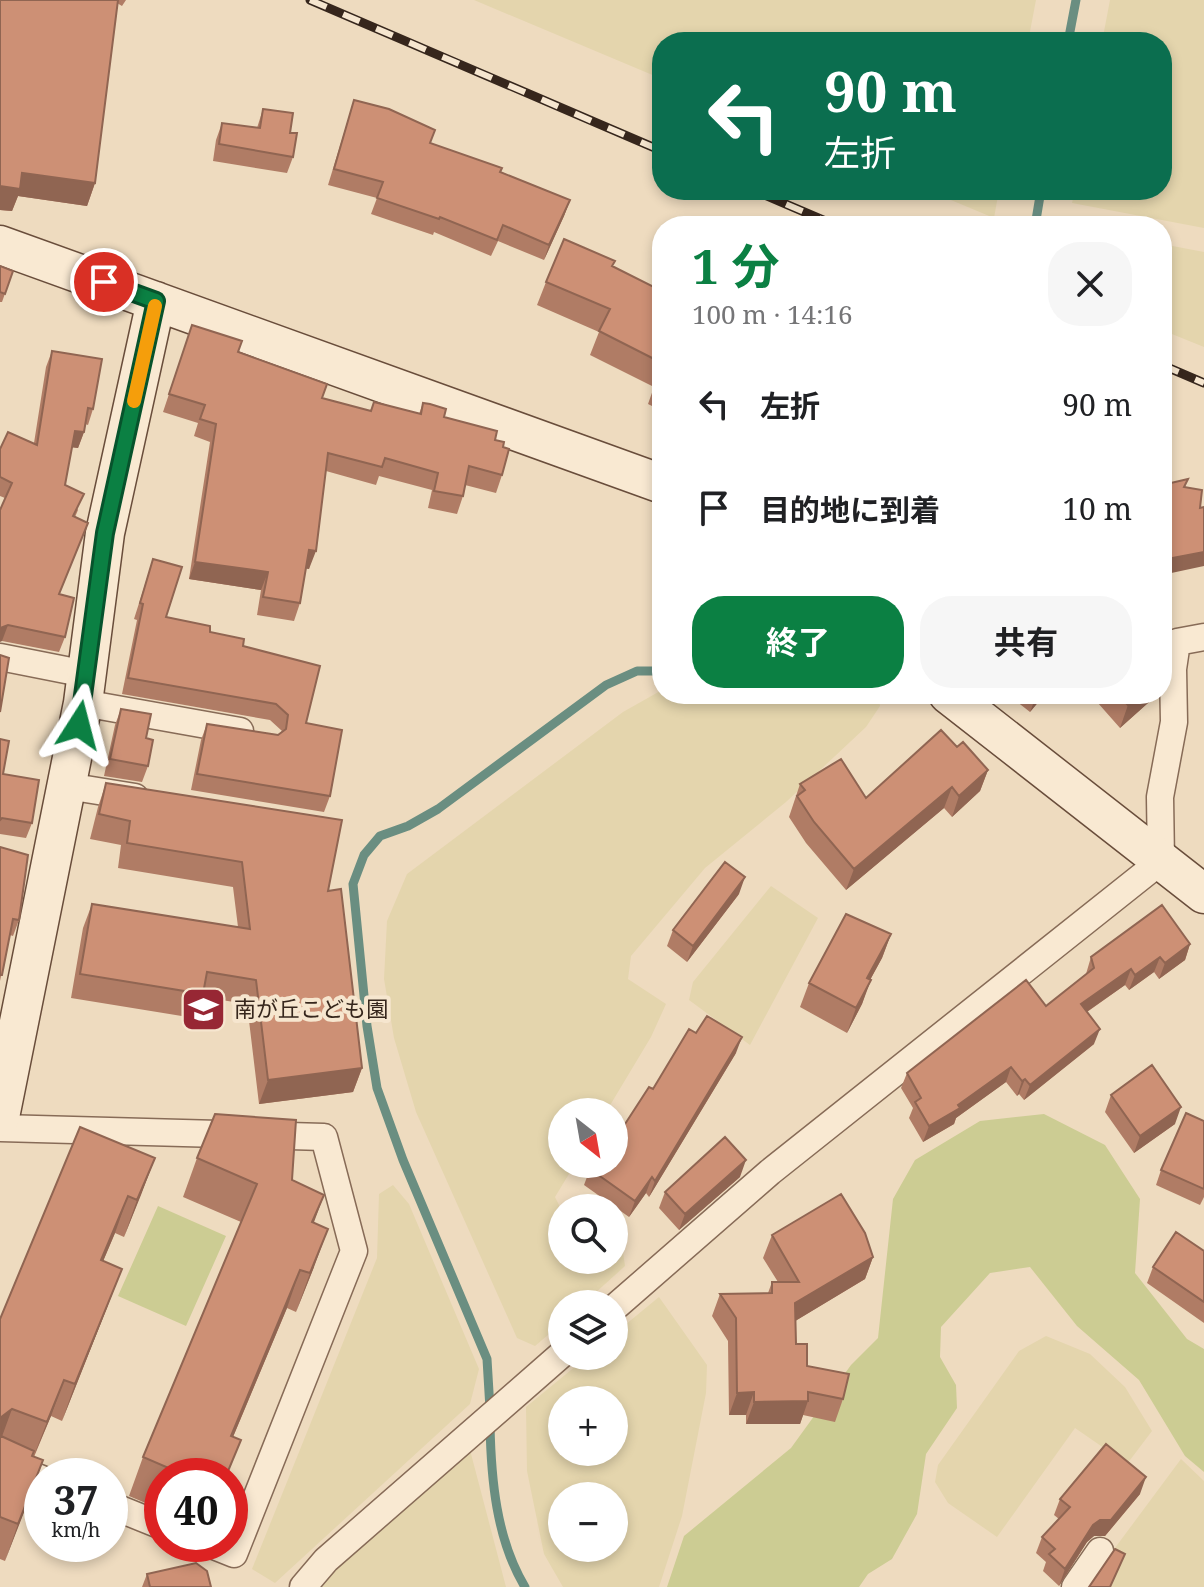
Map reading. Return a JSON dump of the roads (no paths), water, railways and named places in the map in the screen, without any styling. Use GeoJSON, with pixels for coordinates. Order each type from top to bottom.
{"type":"FeatureCollection","features":[{"type":"Feature","properties":{"kind":"street"},"geometry":{"type":"LineString","coordinates":[[0,245],[652,480]]}},
{"type":"Feature","properties":{"kind":"street"},"geometry":{"type":"LineString","coordinates":[[0,1117],[9,1035],[37,857],[67,786],[84,689],[105,533],[156,301]]}},
{"type":"Feature","properties":{"kind":"street"},"geometry":{"type":"LineString","coordinates":[[1172,650],[1177,642],[1204,637]]}},
{"type":"Feature","properties":{"kind":"street"},"geometry":{"type":"LineString","coordinates":[[0,657],[84,689],[267,736]]}},
{"type":"Feature","properties":{"kind":"street"},"geometry":{"type":"LineString","coordinates":[[961,704],[1204,894]]}},
{"type":"Feature","properties":{"kind":"street"},"geometry":{"type":"LineString","coordinates":[[1161,861],[1160,797],[1174,722],[1172,704]]}},
{"type":"Feature","properties":{"kind":"street"},"geometry":{"type":"LineString","coordinates":[[67,786],[159,801]]}},
{"type":"Feature","properties":{"kind":"street"},"geometry":{"type":"LineString","coordinates":[[628,1296],[770,1172],[1161,861]]}},
{"type":"Feature","properties":{"kind":"street"},"geometry":{"type":"LineString","coordinates":[[0,1128],[324,1137],[354,1251],[248,1519]]}},
{"type":"Feature","properties":{"kind":"street"},"geometry":{"type":"LineString","coordinates":[[303,1587],[326,1560],[548,1366]]}},
{"type":"Feature","properties":{"kind":"street"},"geometry":{"type":"LineString","coordinates":[[0,1462],[24,1472]]}},
{"type":"Feature","properties":{"kind":"street"},"geometry":{"type":"LineString","coordinates":[[1075,1587],[1100,1551]]}},
{"type":"Feature","properties":{"kind":"waterway"},"geometry":{"type":"LineString","coordinates":[[1070,32],[1076,0]]}},
{"type":"Feature","properties":{"kind":"waterway"},"geometry":{"type":"LineString","coordinates":[[1037,216],[1039,200]]}},
{"type":"Feature","properties":{"kind":"waterway"},"geometry":{"type":"LineString","coordinates":[[490,1409],[487,1359],[403,1160],[377,1088],[367,1026],[353,884],[364,855],[380,836],[408,826],[438,809],[606,685],[637,671],[652,671]]}},
{"type":"Feature","properties":{"kind":"waterway"},"geometry":{"type":"LineString","coordinates":[[490,1424],[494,1487],[501,1529],[525,1587]]}},
{"type":"Feature","properties":{"kind":"railway"},"geometry":{"type":"LineString","coordinates":[[310,0],[652,147]]}},
{"type":"Feature","properties":{"kind":"railway"},"geometry":{"type":"LineString","coordinates":[[776,200],[814,216]]}},
{"type":"Feature","properties":{"kind":"railway"},"geometry":{"type":"LineString","coordinates":[[1172,369],[1204,383]]}},
{"type":"Feature","properties":{"kind":"place","name":"南が丘こども園"},"geometry":{"type":"Point","coordinates":[203,1009]}}]}
